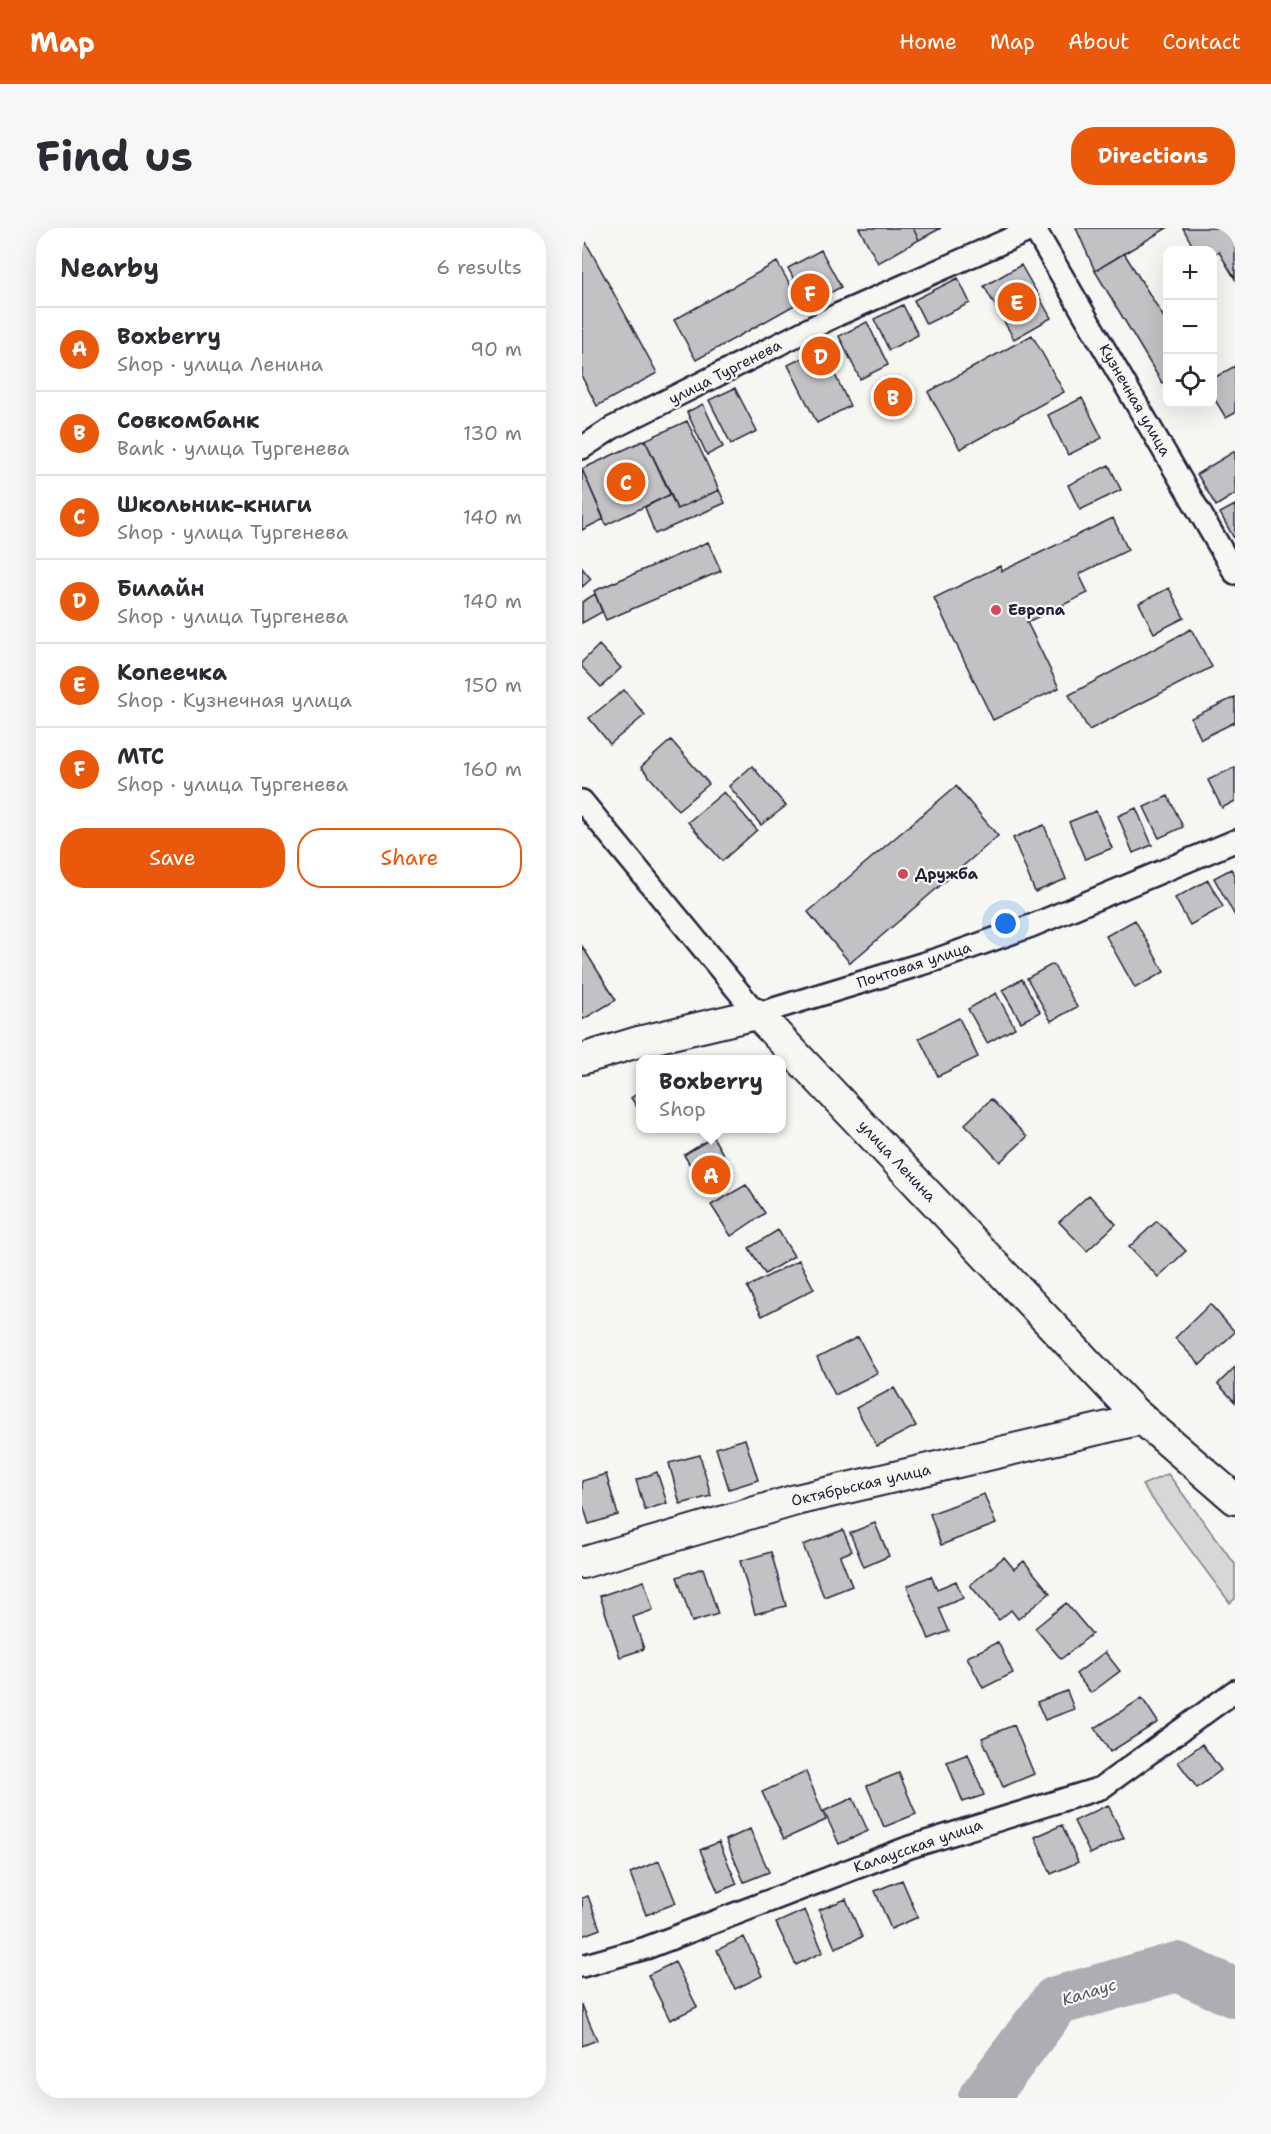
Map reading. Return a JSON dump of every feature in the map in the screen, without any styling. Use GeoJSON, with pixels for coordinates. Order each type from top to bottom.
{"type":"FeatureCollection","features":[{"type":"Feature","properties":{"kind":"main road","name":"Почтовая улица"},"geometry":{"type":"LineString","coordinates":[[582,1059],[638,1042],[757,1014]]}},
{"type":"Feature","properties":{"kind":"main road","name":"улица Ленина"},"geometry":{"type":"LineString","coordinates":[[757,1014],[1142,1419],[1235,1499]]}},
{"type":"Feature","properties":{"kind":"main road","name":"Октябрьская улица"},"geometry":{"type":"LineString","coordinates":[[582,1563],[796,1500],[1142,1419]]}},
{"type":"Feature","properties":{"kind":"street","name":"улица Тургенева"},"geometry":{"type":"LineString","coordinates":[[582,448],[612,428],[837,315],[1035,228]]}},
{"type":"Feature","properties":{"kind":"street","name":"Кузнечная улица"},"geometry":{"type":"LineString","coordinates":[[1035,228],[1235,573]]}},
{"type":"Feature","properties":{"kind":"street","name":"улица Ленина"},"geometry":{"type":"LineString","coordinates":[[582,801],[757,1014]]}},
{"type":"Feature","properties":{"kind":"street","name":"Почтовая улица"},"geometry":{"type":"LineString","coordinates":[[757,1014],[938,959],[1031,926],[1235,841]]}},
{"type":"Feature","properties":{"kind":"street","name":"Калаусская улица"},"geometry":{"type":"LineString","coordinates":[[582,1966],[646,1948],[910,1847],[1101,1788],[1235,1691]]}},
{"type":"Feature","properties":{"kind":"shaded area"},"geometry":{"type":"Polygon","coordinates":[[[1168,1474],[1235,1564],[1235,1599],[1230,1603],[1142,1485],[1168,1474]]]}},
{"type":"Feature","properties":{"kind":"building"},"geometry":{"type":"Polygon","coordinates":[[[859,228],[913,228],[919,240],[878,263],[859,228]]]}},
{"type":"Feature","properties":{"kind":"building"},"geometry":{"type":"Polygon","coordinates":[[[913,228],[941,228],[919,240],[913,228]]]}},
{"type":"Feature","properties":{"kind":"building"},"geometry":{"type":"Polygon","coordinates":[[[1076,228],[1167,228],[1095,271],[1076,228]]]}},
{"type":"Feature","properties":{"kind":"building"},"geometry":{"type":"Polygon","coordinates":[[[1183,228],[1235,228],[1235,279],[1219,252],[1217,253],[1217,246],[1193,246],[1183,228]]]}},
{"type":"Feature","properties":{"kind":"building"},"geometry":{"type":"Polygon","coordinates":[[[582,235],[657,373],[597,406],[582,377],[582,235]]]}},
{"type":"Feature","properties":{"kind":"building"},"geometry":{"type":"Polygon","coordinates":[[[821,250],[841,287],[808,305],[788,268],[821,250]]]}},
{"type":"Feature","properties":{"kind":"building"},"geometry":{"type":"Polygon","coordinates":[[[1124,253],[1163,316],[1163,382],[1162,383],[1095,271],[1124,253]]]}},
{"type":"Feature","properties":{"kind":"building"},"geometry":{"type":"Polygon","coordinates":[[[777,262],[800,302],[696,360],[674,320],[777,262]]]}},
{"type":"Feature","properties":{"kind":"building"},"geometry":{"type":"Polygon","coordinates":[[[1021,265],[1051,318],[1014,339],[984,286],[1021,265]]]}},
{"type":"Feature","properties":{"kind":"building"},"geometry":{"type":"Polygon","coordinates":[[[958,278],[970,303],[926,324],[914,300],[958,278]]]}},
{"type":"Feature","properties":{"kind":"building"},"geometry":{"type":"Polygon","coordinates":[[[903,305],[918,335],[889,350],[874,319],[903,305]]]}},
{"type":"Feature","properties":{"kind":"building"},"geometry":{"type":"Polygon","coordinates":[[[867,322],[888,365],[860,379],[839,336],[867,322]]]}},
{"type":"Feature","properties":{"kind":"building"},"geometry":{"type":"Polygon","coordinates":[[[1032,335],[1064,392],[960,449],[928,392],[1032,335]]]}},
{"type":"Feature","properties":{"kind":"building"},"geometry":{"type":"Polygon","coordinates":[[[822,348],[850,406],[817,423],[788,365],[822,348]]]}},
{"type":"Feature","properties":{"kind":"building"},"geometry":{"type":"Polygon","coordinates":[[[1235,366],[1235,413],[1226,418],[1217,403],[1217,376],[1235,366]]]}},
{"type":"Feature","properties":{"kind":"building"},"geometry":{"type":"Polygon","coordinates":[[[735,388],[757,431],[731,444],[709,400],[735,388]]]}},
{"type":"Feature","properties":{"kind":"building"},"geometry":{"type":"Polygon","coordinates":[[[1082,398],[1102,438],[1068,455],[1048,415],[1082,398]]]}},
{"type":"Feature","properties":{"kind":"building"},"geometry":{"type":"Polygon","coordinates":[[[703,404],[723,447],[707,455],[687,412],[703,404]]]}},
{"type":"Feature","properties":{"kind":"building"},"geometry":{"type":"Polygon","coordinates":[[[687,421],[719,490],[677,509],[645,440],[687,421]]]}},
{"type":"Feature","properties":{"kind":"building"},"geometry":{"type":"Polygon","coordinates":[[[645,440],[671,494],[606,525],[582,469],[645,440]]]}},
{"type":"Feature","properties":{"kind":"building"},"geometry":{"type":"Polygon","coordinates":[[[1235,451],[1235,494],[1216,506],[1197,474],[1235,451]]]}},
{"type":"Feature","properties":{"kind":"building"},"geometry":{"type":"Polygon","coordinates":[[[1109,465],[1121,490],[1080,510],[1068,485],[1109,465]]]}},
{"type":"Feature","properties":{"kind":"building"},"geometry":{"type":"Polygon","coordinates":[[[582,469],[604,519],[582,530],[582,469]]]}},
{"type":"Feature","properties":{"kind":"building"},"geometry":{"type":"Polygon","coordinates":[[[719,490],[725,503],[655,534],[645,507],[671,494],[677,509],[719,490]]]}},
{"type":"Feature","properties":{"kind":"building"},"geometry":{"type":"Polygon","coordinates":[[[1235,505],[1235,540],[1220,513],[1235,505]]]}},
{"type":"Feature","properties":{"kind":"building","name":"Европа"},"geometry":{"type":"Polygon","coordinates":[[[1113,518],[1128,550],[1079,574],[1088,593],[1027,622],[1059,688],[993,720],[934,598],[1000,566],[1002,571],[1113,518]]]}},
{"type":"Feature","properties":{"kind":"building"},"geometry":{"type":"Polygon","coordinates":[[[708,542],[721,571],[606,620],[594,591],[708,542]]]}},
{"type":"Feature","properties":{"kind":"building"},"geometry":{"type":"Polygon","coordinates":[[[582,568],[591,579],[582,587],[582,568]]]}},
{"type":"Feature","properties":{"kind":"building"},"geometry":{"type":"Polygon","coordinates":[[[1169,588],[1184,618],[1154,633],[1139,603],[1169,588]]]}},
{"type":"Feature","properties":{"kind":"building"},"geometry":{"type":"Polygon","coordinates":[[[595,594],[602,612],[582,623],[582,602],[595,594]]]}},
{"type":"Feature","properties":{"kind":"building"},"geometry":{"type":"Polygon","coordinates":[[[1191,629],[1212,667],[1089,730],[1069,695],[1191,629]]]}},
{"type":"Feature","properties":{"kind":"building"},"geometry":{"type":"Polygon","coordinates":[[[599,645],[621,668],[601,687],[582,667],[582,662],[599,645]]]}},
{"type":"Feature","properties":{"kind":"building"},"geometry":{"type":"Polygon","coordinates":[[[624,690],[645,715],[610,744],[589,718],[624,690]]]}},
{"type":"Feature","properties":{"kind":"building"},"geometry":{"type":"Polygon","coordinates":[[[1235,697],[1235,722],[1201,739],[1191,718],[1235,697]]]}},
{"type":"Feature","properties":{"kind":"building"},"geometry":{"type":"Polygon","coordinates":[[[671,740],[709,784],[678,810],[641,767],[671,740]]]}},
{"type":"Feature","properties":{"kind":"building"},"geometry":{"type":"Polygon","coordinates":[[[752,766],[786,806],[761,825],[729,786],[752,766]]]}},
{"type":"Feature","properties":{"kind":"building"},"geometry":{"type":"Polygon","coordinates":[[[1235,767],[1235,801],[1222,808],[1208,780],[1235,767]]]}},
{"type":"Feature","properties":{"kind":"building","name":"Дружба"},"geometry":{"type":"Polygon","coordinates":[[[956,786],[998,836],[850,963],[808,912],[956,786]]]}},
{"type":"Feature","properties":{"kind":"building"},"geometry":{"type":"Polygon","coordinates":[[[724,792],[757,830],[722,861],[688,822],[724,792]]]}},
{"type":"Feature","properties":{"kind":"building"},"geometry":{"type":"Polygon","coordinates":[[[1168,796],[1183,827],[1159,838],[1144,807],[1168,796]]]}},
{"type":"Feature","properties":{"kind":"building"},"geometry":{"type":"Polygon","coordinates":[[[1136,808],[1152,845],[1133,853],[1118,816],[1136,808]]]}},
{"type":"Feature","properties":{"kind":"building"},"geometry":{"type":"Polygon","coordinates":[[[1096,811],[1112,848],[1085,859],[1069,822],[1096,811]]]}},
{"type":"Feature","properties":{"kind":"building"},"geometry":{"type":"Polygon","coordinates":[[[1044,825],[1066,879],[1035,892],[1013,838],[1044,825]]]}},
{"type":"Feature","properties":{"kind":"building"},"geometry":{"type":"Polygon","coordinates":[[[1231,869],[1235,875],[1235,916],[1214,878],[1231,869]]]}},
{"type":"Feature","properties":{"kind":"building"},"geometry":{"type":"Polygon","coordinates":[[[1208,880],[1223,907],[1190,925],[1175,898],[1208,880]]]}},
{"type":"Feature","properties":{"kind":"building"},"geometry":{"type":"Polygon","coordinates":[[[1135,920],[1164,972],[1135,988],[1106,936],[1135,920]]]}},
{"type":"Feature","properties":{"kind":"building"},"geometry":{"type":"Polygon","coordinates":[[[582,946],[616,1000],[582,1020],[582,946]]]}},
{"type":"Feature","properties":{"kind":"building"},"geometry":{"type":"Polygon","coordinates":[[[1053,964],[1077,1007],[1051,1021],[1027,978],[1053,964]]]}},
{"type":"Feature","properties":{"kind":"building"},"geometry":{"type":"Polygon","coordinates":[[[1022,979],[1040,1012],[1021,1022],[1002,990],[1022,979]]]}},
{"type":"Feature","properties":{"kind":"building"},"geometry":{"type":"Polygon","coordinates":[[[996,993],[1015,1028],[987,1043],[968,1009],[996,993]]]}},
{"type":"Feature","properties":{"kind":"building"},"geometry":{"type":"Polygon","coordinates":[[[959,1018],[978,1057],[938,1076],[919,1038],[959,1018]]]}},
{"type":"Feature","properties":{"kind":"building"},"geometry":{"type":"Polygon","coordinates":[[[636,1095],[636,1105],[631,1098],[636,1095]]]}},
{"type":"Feature","properties":{"kind":"building"},"geometry":{"type":"Polygon","coordinates":[[[991,1099],[1027,1137],[1000,1162],[965,1124],[991,1099]]]}},
{"type":"Feature","properties":{"kind":"building"},"geometry":{"type":"Polygon","coordinates":[[[713,1137],[733,1171],[704,1188],[684,1155],[713,1137]]]}},
{"type":"Feature","properties":{"kind":"building"},"geometry":{"type":"Polygon","coordinates":[[[746,1185],[765,1213],[731,1236],[711,1205],[746,1185]]]}},
{"type":"Feature","properties":{"kind":"building"},"geometry":{"type":"Polygon","coordinates":[[[1089,1195],[1116,1224],[1087,1251],[1059,1222],[1089,1195]]]}},
{"type":"Feature","properties":{"kind":"building"},"geometry":{"type":"Polygon","coordinates":[[[1157,1221],[1186,1251],[1158,1277],[1129,1247],[1157,1221]]]}},
{"type":"Feature","properties":{"kind":"building"},"geometry":{"type":"Polygon","coordinates":[[[778,1230],[794,1256],[765,1274],[749,1248],[778,1230]]]}},
{"type":"Feature","properties":{"kind":"building"},"geometry":{"type":"Polygon","coordinates":[[[799,1260],[814,1289],[762,1316],[747,1287],[799,1260]]]}},
{"type":"Feature","properties":{"kind":"building"},"geometry":{"type":"Polygon","coordinates":[[[1210,1304],[1235,1332],[1200,1365],[1175,1338],[1210,1304]]]}},
{"type":"Feature","properties":{"kind":"building"},"geometry":{"type":"Polygon","coordinates":[[[858,1337],[877,1373],[835,1395],[817,1358],[858,1337]]]}},
{"type":"Feature","properties":{"kind":"building"},"geometry":{"type":"Polygon","coordinates":[[[1235,1367],[1235,1402],[1218,1384],[1235,1367]]]}},
{"type":"Feature","properties":{"kind":"building"},"geometry":{"type":"Polygon","coordinates":[[[894,1388],[916,1426],[877,1446],[856,1408],[894,1388]]]}},
{"type":"Feature","properties":{"kind":"building"},"geometry":{"type":"Polygon","coordinates":[[[745,1439],[758,1480],[729,1489],[716,1448],[745,1439]]]}},
{"type":"Feature","properties":{"kind":"building"},"geometry":{"type":"Polygon","coordinates":[[[700,1455],[711,1496],[680,1504],[669,1463],[700,1455]]]}},
{"type":"Feature","properties":{"kind":"building"},"geometry":{"type":"Polygon","coordinates":[[[657,1472],[667,1503],[645,1510],[636,1480],[657,1472]]]}},
{"type":"Feature","properties":{"kind":"building"},"geometry":{"type":"Polygon","coordinates":[[[606,1474],[618,1515],[589,1524],[582,1502],[582,1481],[606,1474]]]}},
{"type":"Feature","properties":{"kind":"building"},"geometry":{"type":"Polygon","coordinates":[[[984,1494],[996,1524],[941,1545],[930,1514],[984,1494]]]}},
{"type":"Feature","properties":{"kind":"building"},"geometry":{"type":"Polygon","coordinates":[[[875,1523],[889,1556],[864,1567],[850,1533],[875,1523]]]}},
{"type":"Feature","properties":{"kind":"building"},"geometry":{"type":"Polygon","coordinates":[[[843,1530],[852,1551],[840,1556],[852,1586],[824,1597],[803,1545],[843,1530]]]}},
{"type":"Feature","properties":{"kind":"building"},"geometry":{"type":"Polygon","coordinates":[[[771,1552],[786,1606],[755,1614],[740,1561],[771,1552]]]}},
{"type":"Feature","properties":{"kind":"building"},"geometry":{"type":"Polygon","coordinates":[[[1004,1557],[1014,1569],[1024,1561],[1050,1593],[1018,1619],[1011,1610],[999,1620],[970,1585],[1004,1557]]]}},
{"type":"Feature","properties":{"kind":"building"},"geometry":{"type":"Polygon","coordinates":[[[703,1568],[718,1614],[692,1622],[677,1577],[703,1568]]]}},
{"type":"Feature","properties":{"kind":"building"},"geometry":{"type":"Polygon","coordinates":[[[931,1576],[937,1589],[956,1581],[963,1598],[939,1608],[949,1631],[929,1639],[907,1586],[931,1576]]]}},
{"type":"Feature","properties":{"kind":"building"},"geometry":{"type":"Polygon","coordinates":[[[644,1581],[653,1610],[633,1617],[644,1649],[620,1657],[600,1596],[644,1581]]]}},
{"type":"Feature","properties":{"kind":"building"},"geometry":{"type":"Polygon","coordinates":[[[1066,1603],[1092,1634],[1061,1659],[1035,1628],[1066,1603]]]}},
{"type":"Feature","properties":{"kind":"building"},"geometry":{"type":"Polygon","coordinates":[[[998,1642],[1013,1673],[983,1688],[967,1657],[998,1642]]]}},
{"type":"Feature","properties":{"kind":"building"},"geometry":{"type":"Polygon","coordinates":[[[1105,1652],[1120,1671],[1091,1693],[1076,1674],[1105,1652]]]}},
{"type":"Feature","properties":{"kind":"building"},"geometry":{"type":"Polygon","coordinates":[[[1067,1691],[1074,1709],[1045,1720],[1037,1702],[1067,1691]]]}},
{"type":"Feature","properties":{"kind":"building"},"geometry":{"type":"Polygon","coordinates":[[[1142,1698],[1158,1722],[1110,1752],[1095,1728],[1142,1698]]]}},
{"type":"Feature","properties":{"kind":"building"},"geometry":{"type":"Polygon","coordinates":[[[1014,1725],[1034,1774],[1003,1787],[982,1738],[1014,1725]]]}},
{"type":"Feature","properties":{"kind":"building"},"geometry":{"type":"Polygon","coordinates":[[[1202,1744],[1221,1770],[1197,1788],[1178,1762],[1202,1744]]]}},
{"type":"Feature","properties":{"kind":"building"},"geometry":{"type":"Polygon","coordinates":[[[968,1754],[984,1795],[963,1802],[947,1762],[968,1754]]]}},
{"type":"Feature","properties":{"kind":"building"},"geometry":{"type":"Polygon","coordinates":[[[806,1772],[826,1820],[784,1839],[762,1792],[806,1772]]]}},
{"type":"Feature","properties":{"kind":"building"},"geometry":{"type":"Polygon","coordinates":[[[899,1773],[916,1814],[884,1827],[867,1786],[899,1773]]]}},
{"type":"Feature","properties":{"kind":"building"},"geometry":{"type":"Polygon","coordinates":[[[853,1798],[868,1831],[839,1844],[824,1811],[853,1798]]]}},
{"type":"Feature","properties":{"kind":"building"},"geometry":{"type":"Polygon","coordinates":[[[1108,1805],[1124,1838],[1090,1854],[1074,1821],[1108,1805]]]}},
{"type":"Feature","properties":{"kind":"building"},"geometry":{"type":"Polygon","coordinates":[[[1062,1825],[1078,1862],[1051,1874],[1035,1837],[1062,1825]]]}},
{"type":"Feature","properties":{"kind":"building"},"geometry":{"type":"Polygon","coordinates":[[[750,1829],[769,1872],[744,1882],[726,1840],[750,1829]]]}},
{"type":"Feature","properties":{"kind":"building"},"geometry":{"type":"Polygon","coordinates":[[[719,1842],[737,1884],[718,1892],[700,1850],[719,1842]]]}},
{"type":"Feature","properties":{"kind":"building"},"geometry":{"type":"Polygon","coordinates":[[[659,1861],[676,1903],[646,1915],[630,1873],[659,1861]]]}},
{"type":"Feature","properties":{"kind":"building"},"geometry":{"type":"Polygon","coordinates":[[[902,1880],[918,1917],[891,1929],[875,1891],[902,1880]]]}},
{"type":"Feature","properties":{"kind":"building"},"geometry":{"type":"Polygon","coordinates":[[[588,1896],[600,1929],[582,1936],[582,1898],[588,1896]]]}},
{"type":"Feature","properties":{"kind":"building"},"geometry":{"type":"Polygon","coordinates":[[[846,1899],[862,1937],[835,1948],[819,1910],[846,1899]]]}},
{"type":"Feature","properties":{"kind":"building"},"geometry":{"type":"Polygon","coordinates":[[[805,1910],[823,1952],[796,1965],[776,1923],[805,1910]]]}},
{"type":"Feature","properties":{"kind":"building"},"geometry":{"type":"Polygon","coordinates":[[[744,1937],[762,1976],[735,1989],[717,1950],[744,1937]]]}},
{"type":"Feature","properties":{"kind":"building"},"geometry":{"type":"Polygon","coordinates":[[[675,1962],[697,2007],[670,2020],[648,1975],[675,1962]]]}},
{"type":"Feature","properties":{"kind":"building"},"geometry":{"type":"Polygon","coordinates":[[[582,2005],[597,2040],[582,2046],[582,2005]]]}},
{"type":"Feature","properties":{"kind":"waterway","name":"Калаус"},"geometry":{"type":"LineString","coordinates":[[983,2098],[1056,2001],[1177,1967],[1235,1993]]}},
{"type":"Feature","properties":{"kind":"place","name":"МТС"},"geometry":{"type":"Point","coordinates":[810,293]}},
{"type":"Feature","properties":{"kind":"place","name":"Копеечка"},"geometry":{"type":"Point","coordinates":[1017,302]}},
{"type":"Feature","properties":{"kind":"place","name":"Билайн"},"geometry":{"type":"Point","coordinates":[821,356]}},
{"type":"Feature","properties":{"kind":"place","name":"Совкомбанк"},"geometry":{"type":"Point","coordinates":[893,397]}},
{"type":"Feature","properties":{"kind":"place","name":"Школьник-книги"},"geometry":{"type":"Point","coordinates":[626,482]}},
{"type":"Feature","properties":{"kind":"place","name":"Европа"},"geometry":{"type":"Point","coordinates":[996,610]}},
{"type":"Feature","properties":{"kind":"place","name":"Дружба"},"geometry":{"type":"Point","coordinates":[903,874]}},
{"type":"Feature","properties":{"kind":"place","name":"Boxberry"},"geometry":{"type":"Point","coordinates":[711,1175]}}]}
